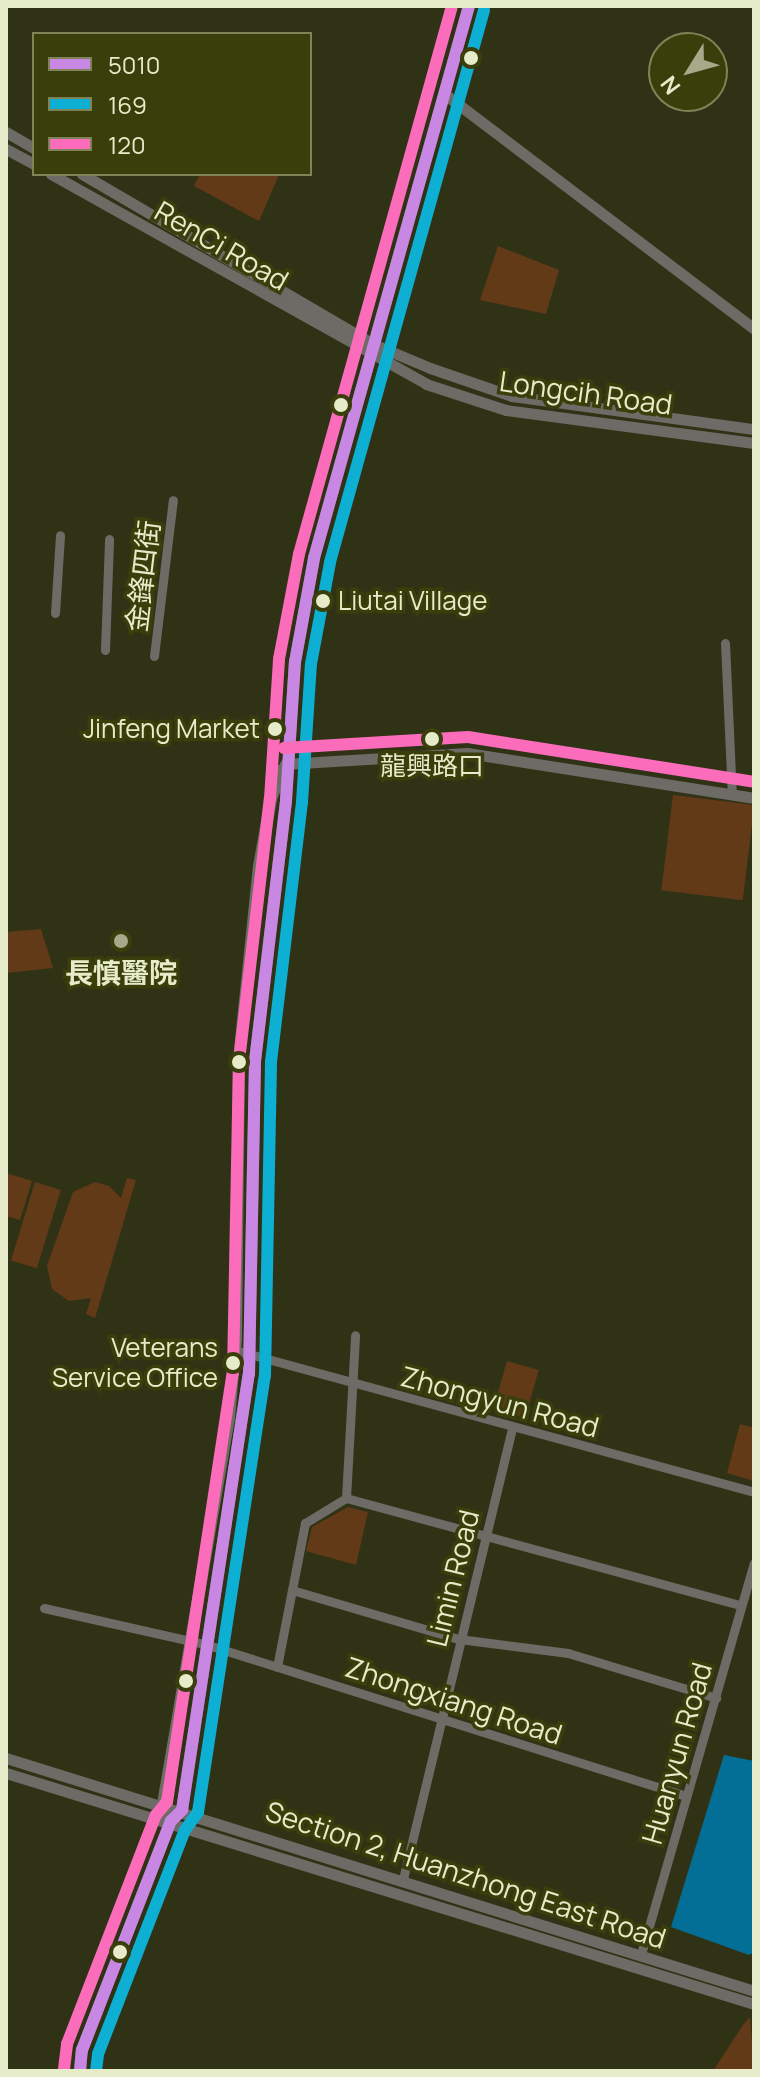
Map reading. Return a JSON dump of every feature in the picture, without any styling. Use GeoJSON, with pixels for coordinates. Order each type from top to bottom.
{"type":"FeatureCollection","features":[{"type":"Feature","properties":{"kind":"main road"},"geometry":{"type":"LineString","coordinates":[[80,2071],[82,2050],[171,1821],[182,1810],[250,1354],[255,1061],[286,800],[285,764],[310,578],[469,6]]}},
{"type":"Feature","properties":{"kind":"main road"},"geometry":{"type":"LineString","coordinates":[[171,1821],[163,1804],[235,1350],[239,1059],[259,866],[271,799],[285,764]]}},
{"type":"Feature","properties":{"kind":"street"},"geometry":{"type":"LineString","coordinates":[[446,95],[754,329]]}},
{"type":"Feature","properties":{"kind":"street"},"geometry":{"type":"LineString","coordinates":[[6,132],[32,147]]}},
{"type":"Feature","properties":{"kind":"street"},"geometry":{"type":"LineString","coordinates":[[6,149],[32,163]]}},
{"type":"Feature","properties":{"kind":"street","name":"RenCi Road"},"geometry":{"type":"LineString","coordinates":[[54,176],[239,283],[372,350]]}},
{"type":"Feature","properties":{"kind":"street","name":"RenCi Road"},"geometry":{"type":"LineString","coordinates":[[85,176],[245,269],[372,350]]}},
{"type":"Feature","properties":{"kind":"street"},"geometry":{"type":"LineString","coordinates":[[239,283],[245,269]]}},
{"type":"Feature","properties":{"kind":"street","name":"Longcih Road"},"geometry":{"type":"LineString","coordinates":[[372,350],[512,396],[754,429]]}},
{"type":"Feature","properties":{"kind":"street","name":"Longcih Road"},"geometry":{"type":"LineString","coordinates":[[372,350],[453,393],[506,410],[685,430],[754,443]]}},
{"type":"Feature","properties":{"kind":"street"},"geometry":{"type":"LineString","coordinates":[[557,418],[560,401]]}},
{"type":"Feature","properties":{"kind":"street","name":"金鋒四街"},"geometry":{"type":"LineString","coordinates":[[154,656],[173,500]]}},
{"type":"Feature","properties":{"kind":"street"},"geometry":{"type":"LineString","coordinates":[[55,613],[60,535]]}},
{"type":"Feature","properties":{"kind":"street"},"geometry":{"type":"LineString","coordinates":[[105,650],[109,539]]}},
{"type":"Feature","properties":{"kind":"street"},"geometry":{"type":"LineString","coordinates":[[725,643],[732,795]]}},
{"type":"Feature","properties":{"kind":"street"},"geometry":{"type":"LineString","coordinates":[[285,764],[467,753],[754,798]]}},
{"type":"Feature","properties":{"kind":"street"},"geometry":{"type":"LineString","coordinates":[[346,1498],[355,1335]]}},
{"type":"Feature","properties":{"kind":"street","name":"Zhongyun Road"},"geometry":{"type":"LineString","coordinates":[[235,1350],[754,1492]]}},
{"type":"Feature","properties":{"kind":"street","name":"Limin Road"},"geometry":{"type":"LineString","coordinates":[[403,1879],[512,1427]]}},
{"type":"Feature","properties":{"kind":"street"},"geometry":{"type":"LineString","coordinates":[[277,1667],[305,1523],[346,1498],[741,1605]]}},
{"type":"Feature","properties":{"kind":"street","name":"Huanyun Road"},"geometry":{"type":"LineString","coordinates":[[641,1954],[754,1563]]}},
{"type":"Feature","properties":{"kind":"street"},"geometry":{"type":"LineString","coordinates":[[292,1590],[459,1639],[568,1653],[716,1698]]}},
{"type":"Feature","properties":{"kind":"street","name":"Zhongxiang Road"},"geometry":{"type":"LineString","coordinates":[[44,1608],[208,1645],[686,1796]]}},
{"type":"Feature","properties":{"kind":"street","name":"Section 2, Huanzhong East Road"},"geometry":{"type":"LineString","coordinates":[[6,1758],[163,1804],[754,1991]]}},
{"type":"Feature","properties":{"kind":"street","name":"Section 2, Huanzhong East Road"},"geometry":{"type":"LineString","coordinates":[[6,1773],[171,1821],[754,2004]]}},
{"type":"Feature","properties":{"kind":"shaded area"},"geometry":{"type":"Polygon","coordinates":[[[199,176],[278,177],[259,221],[194,186],[199,176]]]}},
{"type":"Feature","properties":{"kind":"shaded area"},"geometry":{"type":"Polygon","coordinates":[[[498,246],[559,270],[546,314],[480,300],[498,246]]]}},
{"type":"Feature","properties":{"kind":"shaded area"},"geometry":{"type":"Polygon","coordinates":[[[673,795],[754,805],[743,900],[661,890],[673,795]]]}},
{"type":"Feature","properties":{"kind":"shaded area"},"geometry":{"type":"Polygon","coordinates":[[[41,929],[53,968],[6,973],[6,932],[41,929]]]}},
{"type":"Feature","properties":{"kind":"shaded area"},"geometry":{"type":"Polygon","coordinates":[[[6,1173],[32,1181],[20,1220],[6,1216],[6,1173]]]}},
{"type":"Feature","properties":{"kind":"shaded area"},"geometry":{"type":"Polygon","coordinates":[[[127,1178],[136,1180],[95,1318],[86,1314],[91,1298],[69,1301],[52,1289],[47,1266],[73,1192],[95,1182],[109,1186],[121,1198],[127,1178]]]}},
{"type":"Feature","properties":{"kind":"shaded area"},"geometry":{"type":"Polygon","coordinates":[[[35,1182],[61,1190],[37,1268],[11,1260],[35,1182]]]}},
{"type":"Feature","properties":{"kind":"shaded area"},"geometry":{"type":"Polygon","coordinates":[[[507,1361],[539,1370],[525,1418],[493,1409],[507,1361]]]}},
{"type":"Feature","properties":{"kind":"shaded area"},"geometry":{"type":"Polygon","coordinates":[[[740,1424],[754,1428],[754,1481],[727,1473],[740,1424]]]}},
{"type":"Feature","properties":{"kind":"shaded area"},"geometry":{"type":"Polygon","coordinates":[[[348,1507],[368,1512],[356,1565],[306,1551],[312,1527],[348,1507]]]}},
{"type":"Feature","properties":{"kind":"shaded area"},"geometry":{"type":"Polygon","coordinates":[[[750,2017],[754,2071],[713,2071],[743,2025],[750,2017]]]}},
{"type":"Feature","properties":{"kind":"water"},"geometry":{"type":"Polygon","coordinates":[[[724,1755],[754,1761],[754,1952],[749,1955],[671,1927],[724,1755]]]}},
{"type":"Feature","properties":{"kind":"waterway"},"geometry":{"type":"LineString","coordinates":[[238,258],[246,258]]}},
{"type":"Feature","properties":{"kind":"transit line","name":"120"},"geometry":{"type":"LineString","coordinates":[[64,2069],[67,2044],[156,1815],[167,1802],[233,1373],[239,1061],[270,799],[279,659],[299,554],[452,6]]}},
{"type":"Feature","properties":{"kind":"transit line","name":"5010"},"geometry":{"type":"LineString","coordinates":[[80,2071],[82,2050],[171,1821],[182,1810],[249,1374],[255,1061],[286,800],[295,662],[314,558],[469,6]]}},
{"type":"Feature","properties":{"kind":"transit line","name":"169"},"geometry":{"type":"LineString","coordinates":[[96,2071],[98,2054],[185,1830],[198,1812],[265,1376],[271,1062],[302,802],[311,664],[330,562],[484,10]]}},
{"type":"Feature","properties":{"kind":"transit line","name":"120"},"geometry":{"type":"LineString","coordinates":[[284,748],[468,737],[754,782]]}},
{"type":"Feature","properties":{"kind":"place","name":"Liutai Village"},"geometry":{"type":"Point","coordinates":[323,601]}},
{"type":"Feature","properties":{"kind":"place","name":"Jinfeng Market"},"geometry":{"type":"Point","coordinates":[275,729]}},
{"type":"Feature","properties":{"kind":"place","name":"龍興路口"},"geometry":{"type":"Point","coordinates":[432,739]}},
{"type":"Feature","properties":{"kind":"place","name":"長慎醫院"},"geometry":{"type":"Point","coordinates":[121,941]}},
{"type":"Feature","properties":{"kind":"place","name":"Veterans Service Office"},"geometry":{"type":"Point","coordinates":[233,1363]}}]}
